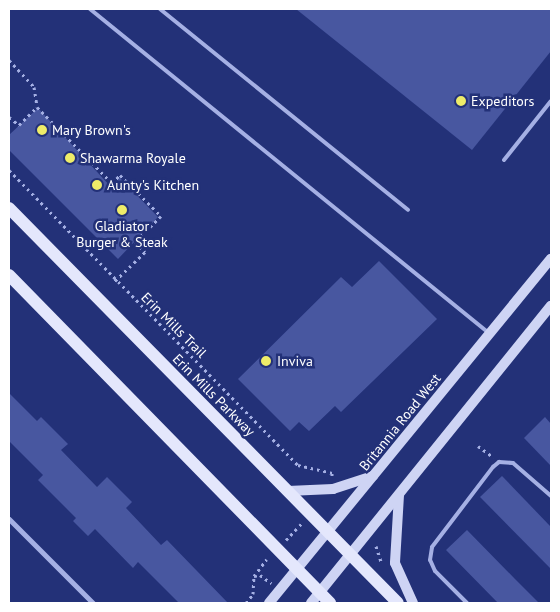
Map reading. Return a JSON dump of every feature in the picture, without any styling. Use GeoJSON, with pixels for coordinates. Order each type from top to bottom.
{"type":"FeatureCollection","features":[{"type":"Feature","properties":{"kind":"main road","name":"Erin Mills Parkway"},"geometry":{"type":"LineString","coordinates":[[9,208],[398,603]]}},
{"type":"Feature","properties":{"kind":"main road","name":"Britannia Road West"},"geometry":{"type":"LineString","coordinates":[[269,603],[551,259]]}},
{"type":"Feature","properties":{"kind":"main road"},"geometry":{"type":"LineString","coordinates":[[9,275],[330,603]]}},
{"type":"Feature","properties":{"kind":"main road"},"geometry":{"type":"LineString","coordinates":[[311,603],[551,306]]}},
{"type":"Feature","properties":{"kind":"main road"},"geometry":{"type":"LineString","coordinates":[[288,491],[332,489],[373,476]]}},
{"type":"Feature","properties":{"kind":"main road"},"geometry":{"type":"LineString","coordinates":[[399,495],[395,563],[413,603]]}},
{"type":"Feature","properties":{"kind":"street"},"geometry":{"type":"LineString","coordinates":[[9,519],[93,603]]}},
{"type":"Feature","properties":{"kind":"lane"},"geometry":{"type":"LineString","coordinates":[[90,9],[490,334]]}},
{"type":"Feature","properties":{"kind":"lane"},"geometry":{"type":"LineString","coordinates":[[160,9],[408,210]]}},
{"type":"Feature","properties":{"kind":"lane"},"geometry":{"type":"LineString","coordinates":[[504,160],[551,101]]}},
{"type":"Feature","properties":{"kind":"lane"},"geometry":{"type":"LineString","coordinates":[[467,603],[435,571],[430,560],[432,547],[500,462],[526,470],[551,496]]}},
{"type":"Feature","properties":{"kind":"path"},"geometry":{"type":"LineString","coordinates":[[9,60],[34,87],[37,107],[50,123],[105,178],[112,183],[120,175],[161,216],[135,242],[145,252],[115,282]]}},
{"type":"Feature","properties":{"kind":"path"},"geometry":{"type":"LineString","coordinates":[[9,117],[19,124],[37,107]]}},
{"type":"Feature","properties":{"kind":"path","name":"Erin Mills Trail"},"geometry":{"type":"LineString","coordinates":[[9,170],[115,282],[298,466],[332,474],[332,478]]}},
{"type":"Feature","properties":{"kind":"path"},"geometry":{"type":"LineString","coordinates":[[478,446],[500,462]]}},
{"type":"Feature","properties":{"kind":"path"},"geometry":{"type":"LineString","coordinates":[[246,603],[253,594],[254,576],[277,549],[311,515]]}},
{"type":"Feature","properties":{"kind":"path"},"geometry":{"type":"LineString","coordinates":[[376,546],[381,561]]}},
{"type":"Feature","properties":{"kind":"path"},"geometry":{"type":"LineString","coordinates":[[254,576],[260,574]]}},
{"type":"Feature","properties":{"kind":"building","name":"Expeditors"},"geometry":{"type":"Polygon","coordinates":[[[296,9],[551,9],[551,51],[472,150],[296,9]]]}},
{"type":"Feature","properties":{"kind":"building"},"geometry":{"type":"Polygon","coordinates":[[[38,108],[111,187],[120,178],[158,217],[118,259],[9,150],[9,135],[38,108]]]}},
{"type":"Feature","properties":{"kind":"building"},"geometry":{"type":"Polygon","coordinates":[[[379,261],[437,319],[341,412],[335,406],[309,431],[299,422],[290,431],[238,379],[341,277],[352,287],[379,261]]]}},
{"type":"Feature","properties":{"kind":"building"},"geometry":{"type":"Polygon","coordinates":[[[9,393],[37,421],[41,417],[68,444],[61,450],[97,487],[107,477],[132,502],[126,508],[161,545],[167,540],[228,603],[179,603],[138,562],[133,568],[95,529],[88,536],[73,521],[76,518],[38,480],[43,475],[9,441],[9,393]]]}},
{"type":"Feature","properties":{"kind":"building"},"geometry":{"type":"Polygon","coordinates":[[[545,417],[551,424],[551,466],[524,438],[545,417]]]}},
{"type":"Feature","properties":{"kind":"building"},"geometry":{"type":"Polygon","coordinates":[[[502,476],[551,527],[551,569],[480,497],[502,476]]]}},
{"type":"Feature","properties":{"kind":"building"},"geometry":{"type":"Polygon","coordinates":[[[467,530],[539,603],[498,603],[446,550],[467,530]]]}},
{"type":"Feature","properties":{"kind":"place","name":"Expeditors"},"geometry":{"type":"Point","coordinates":[461,101]}},
{"type":"Feature","properties":{"kind":"place","name":"Mary Brown's"},"geometry":{"type":"Point","coordinates":[42,130]}},
{"type":"Feature","properties":{"kind":"place","name":"Shawarma Royale"},"geometry":{"type":"Point","coordinates":[70,158]}},
{"type":"Feature","properties":{"kind":"place","name":"Aunty's Kitchen"},"geometry":{"type":"Point","coordinates":[97,185]}},
{"type":"Feature","properties":{"kind":"place","name":"Gladiator Burger & Steak"},"geometry":{"type":"Point","coordinates":[122,210]}},
{"type":"Feature","properties":{"kind":"place","name":"Inviva"},"geometry":{"type":"Point","coordinates":[266,361]}}]}
